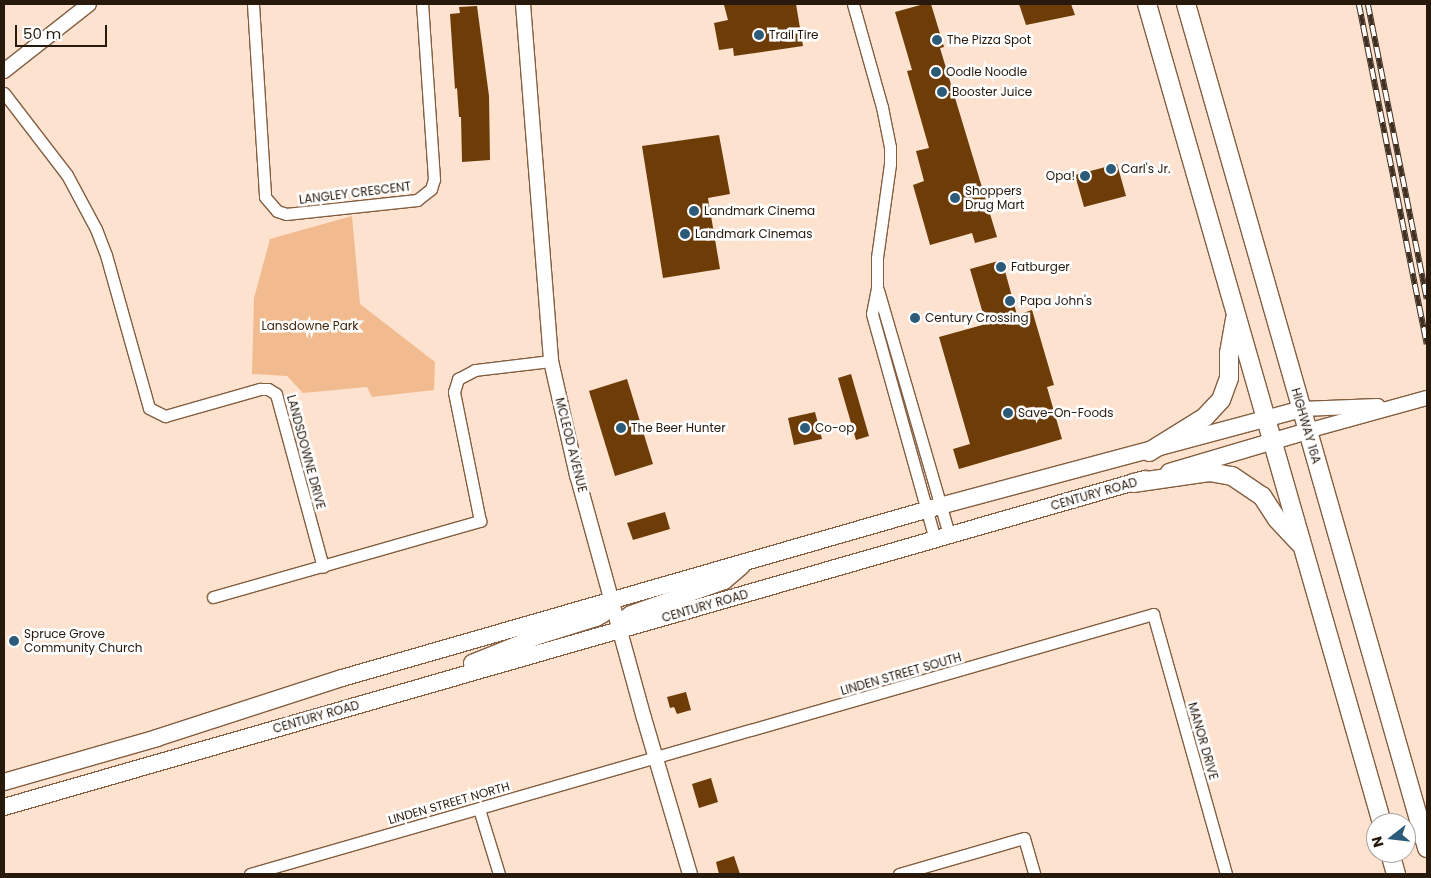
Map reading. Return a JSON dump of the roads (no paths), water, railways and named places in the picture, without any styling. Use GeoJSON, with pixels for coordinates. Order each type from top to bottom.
{"type":"FeatureCollection","features":[{"type":"Feature","properties":{"kind":"main road"},"geometry":{"type":"LineString","coordinates":[[1147,4],[1379,813]]}},
{"type":"Feature","properties":{"kind":"main road","name":"HIGHWAY 16A"},"geometry":{"type":"LineString","coordinates":[[1186,4],[1427,848]]}},
{"type":"Feature","properties":{"kind":"main road"},"geometry":{"type":"LineString","coordinates":[[1149,452],[1205,418],[1221,400],[1229,378],[1229,353],[1236,316]]}},
{"type":"Feature","properties":{"kind":"main road","name":"CENTURY ROAD"},"geometry":{"type":"LineString","coordinates":[[4,782],[157,738],[342,678],[934,508],[1149,452],[1301,409]]}},
{"type":"Feature","properties":{"kind":"main road","name":"CENTURY ROAD"},"geometry":{"type":"LineString","coordinates":[[4,807],[1307,431]]}},
{"type":"Feature","properties":{"kind":"main road"},"geometry":{"type":"LineString","coordinates":[[1133,482],[1210,472],[1232,476],[1262,496],[1277,519],[1303,546]]}},
{"type":"Feature","properties":{"kind":"main road"},"geometry":{"type":"LineString","coordinates":[[620,630],[626,618],[631,614],[724,581],[748,562]]}},
{"type":"Feature","properties":{"kind":"main road"},"geometry":{"type":"LineString","coordinates":[[393,695],[541,635],[596,618],[603,614],[612,601]]}},
{"type":"Feature","properties":{"kind":"street"},"geometry":{"type":"LineString","coordinates":[[4,71],[89,4]]}},
{"type":"Feature","properties":{"kind":"street","name":"LANGLEY CRESCENT"},"geometry":{"type":"LineString","coordinates":[[253,4],[265,197],[277,211],[296,214],[417,200],[430,189],[434,179],[422,4]]}},
{"type":"Feature","properties":{"kind":"street","name":"MCLEOD AVENUE"},"geometry":{"type":"LineString","coordinates":[[523,4],[551,361],[575,466],[690,874]]}},
{"type":"Feature","properties":{"kind":"street"},"geometry":{"type":"LineString","coordinates":[[853,4],[882,107],[890,147],[890,164],[878,258],[877,288],[886,312],[942,537]]}},
{"type":"Feature","properties":{"kind":"street","name":"LANDSDOWNE DRIVE"},"geometry":{"type":"LineString","coordinates":[[4,93],[66,175],[96,228],[106,255],[149,408],[165,416],[260,389],[268,389],[276,394],[323,567]]}},
{"type":"Feature","properties":{"kind":"street"},"geometry":{"type":"LineString","coordinates":[[214,597],[480,520],[454,392],[458,378],[475,370],[551,361]]}},
{"type":"Feature","properties":{"kind":"street","name":"CENTURY ROAD"},"geometry":{"type":"LineString","coordinates":[[1307,431],[1427,398]]}},
{"type":"Feature","properties":{"kind":"street","name":"CENTURY ROAD"},"geometry":{"type":"LineString","coordinates":[[1301,409],[1406,404]]}},
{"type":"Feature","properties":{"kind":"street","name":"LINDEN STREET SOUTH"},"geometry":{"type":"LineString","coordinates":[[656,758],[1153,614]]}},
{"type":"Feature","properties":{"kind":"street","name":"MANOR DRIVE"},"geometry":{"type":"LineString","coordinates":[[1153,614],[1226,874]]}},
{"type":"Feature","properties":{"kind":"street","name":"LINDEN STREET NORTH"},"geometry":{"type":"LineString","coordinates":[[250,874],[656,758]]}},
{"type":"Feature","properties":{"kind":"street"},"geometry":{"type":"LineString","coordinates":[[479,809],[498,874]]}},
{"type":"Feature","properties":{"kind":"street"},"geometry":{"type":"LineString","coordinates":[[898,874],[1024,838],[1034,874]]}},
{"type":"Feature","properties":{"kind":"railway"},"geometry":{"type":"LineString","coordinates":[[1359,4],[1427,344]]}},
{"type":"Feature","properties":{"kind":"railway"},"geometry":{"type":"LineString","coordinates":[[1368,4],[1427,299]]}},
{"type":"Feature","properties":{"kind":"place","name":"Trail Tire"},"geometry":{"type":"Point","coordinates":[759,35]}},
{"type":"Feature","properties":{"kind":"place","name":"The Pizza Spot"},"geometry":{"type":"Point","coordinates":[937,40]}},
{"type":"Feature","properties":{"kind":"place","name":"Oodle Noodle"},"geometry":{"type":"Point","coordinates":[936,72]}},
{"type":"Feature","properties":{"kind":"place","name":"Booster Juice"},"geometry":{"type":"Point","coordinates":[942,92]}},
{"type":"Feature","properties":{"kind":"place","name":"Carl's Jr."},"geometry":{"type":"Point","coordinates":[1111,169]}},
{"type":"Feature","properties":{"kind":"place","name":"Opa!"},"geometry":{"type":"Point","coordinates":[1085,176]}},
{"type":"Feature","properties":{"kind":"place","name":"Shoppers Drug Mart"},"geometry":{"type":"Point","coordinates":[955,198]}},
{"type":"Feature","properties":{"kind":"place","name":"Landmark Cinema"},"geometry":{"type":"Point","coordinates":[694,211]}},
{"type":"Feature","properties":{"kind":"place","name":"Landmark Cinemas"},"geometry":{"type":"Point","coordinates":[685,234]}},
{"type":"Feature","properties":{"kind":"place","name":"Fatburger"},"geometry":{"type":"Point","coordinates":[1001,267]}},
{"type":"Feature","properties":{"kind":"place","name":"Papa John's"},"geometry":{"type":"Point","coordinates":[1010,301]}},
{"type":"Feature","properties":{"kind":"place","name":"Century Crossing"},"geometry":{"type":"Point","coordinates":[915,318]}},
{"type":"Feature","properties":{"kind":"place","name":"Save-On-Foods"},"geometry":{"type":"Point","coordinates":[1008,413]}},
{"type":"Feature","properties":{"kind":"place","name":"The Beer Hunter"},"geometry":{"type":"Point","coordinates":[621,428]}},
{"type":"Feature","properties":{"kind":"place","name":"Co-op"},"geometry":{"type":"Point","coordinates":[805,428]}},
{"type":"Feature","properties":{"kind":"place","name":"Spruce Grove Community Church"},"geometry":{"type":"Point","coordinates":[14,641]}},
{"type":"Feature","properties":{"kind":"park label","name":"Lansdowne Park"},"geometry":{"type":"Point","coordinates":[310,326]}}]}
